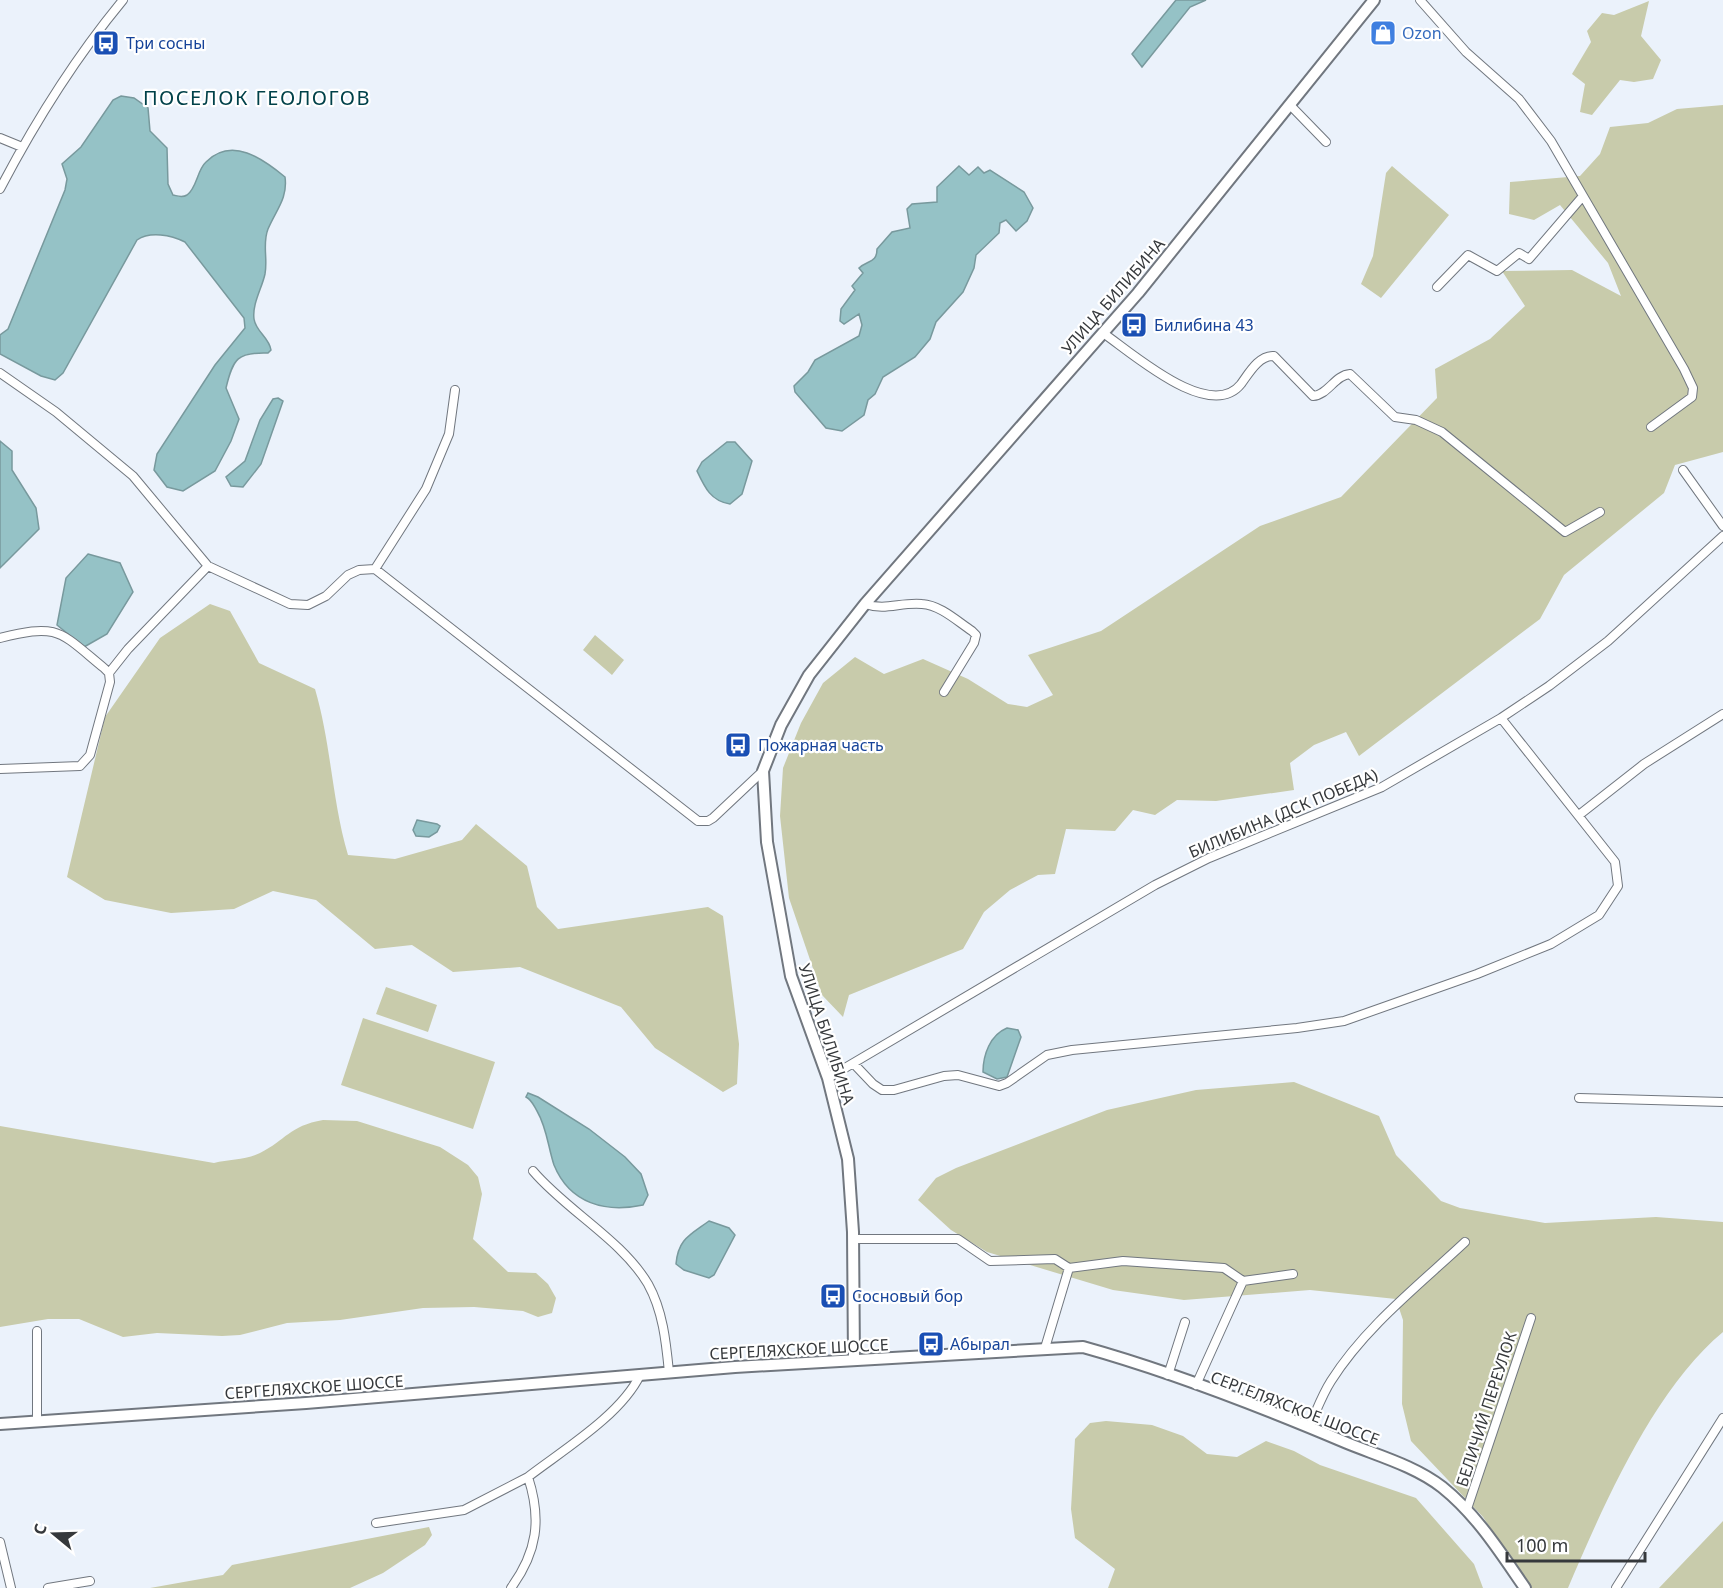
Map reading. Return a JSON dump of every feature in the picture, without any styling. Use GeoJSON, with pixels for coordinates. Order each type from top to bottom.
{"type":"FeatureCollection","features":[{"type":"Feature","properties":{"kind":"main road","name":"УЛИЦА БИЛИБИНА"},"geometry":{"type":"LineString","coordinates":[[854,1359],[854,1239],[848,1159],[828,1078],[791,976],[767,842],[763,771],[781,725],[809,675],[865,604],[1056,384],[1104,333],[1374,0]]}},
{"type":"Feature","properties":{"kind":"main road","name":"СЕРГЕЛЯХСКОЕ ШОССЕ"},"geometry":{"type":"LineString","coordinates":[[0,1424],[306,1403],[669,1372],[854,1359],[1083,1347],[1168,1375],[1309,1427],[1421,1474],[1467,1509],[1525,1588]]}},
{"type":"Feature","properties":{"kind":"street"},"geometry":{"type":"LineString","coordinates":[[0,189],[22,147],[80,56],[123,0]]}},
{"type":"Feature","properties":{"kind":"street"},"geometry":{"type":"LineString","coordinates":[[1420,0],[1466,52],[1519,99],[1551,141],[1693,388],[1692,397],[1687,402],[1652,427]]}},
{"type":"Feature","properties":{"kind":"street"},"geometry":{"type":"LineString","coordinates":[[1290,105],[1326,142]]}},
{"type":"Feature","properties":{"kind":"street"},"geometry":{"type":"LineString","coordinates":[[0,138],[22,147]]}},
{"type":"Feature","properties":{"kind":"street"},"geometry":{"type":"LineString","coordinates":[[1437,287],[1468,255],[1497,271],[1519,253],[1530,259],[1583,196]]}},
{"type":"Feature","properties":{"kind":"street"},"geometry":{"type":"LineString","coordinates":[[1104,333],[1189,392],[1210,397],[1238,388],[1261,359],[1268,355],[1274,356],[1307,393],[1313,396],[1319,396],[1344,374],[1350,374],[1395,417],[1416,420],[1442,432],[1565,532],[1600,512]]}},
{"type":"Feature","properties":{"kind":"street"},"geometry":{"type":"LineString","coordinates":[[0,373],[56,412],[133,476],[208,566],[290,604],[308,605],[326,596],[348,575],[359,570],[375,569],[698,821],[708,821],[712,818],[763,771]]}},
{"type":"Feature","properties":{"kind":"street"},"geometry":{"type":"LineString","coordinates":[[375,569],[426,489],[449,434],[455,390]]}},
{"type":"Feature","properties":{"kind":"street"},"geometry":{"type":"LineString","coordinates":[[1683,470],[1723,526]]}},
{"type":"Feature","properties":{"kind":"street","name":"БИЛИБИНА (ДСК ПОБЕДА)"},"geometry":{"type":"LineString","coordinates":[[828,1078],[1155,885],[1209,858],[1382,787],[1501,718],[1549,686],[1608,641],[1723,536]]}},
{"type":"Feature","properties":{"kind":"street"},"geometry":{"type":"LineString","coordinates":[[109,673],[128,649],[208,566]]}},
{"type":"Feature","properties":{"kind":"street"},"geometry":{"type":"LineString","coordinates":[[865,604],[878,609],[920,603],[935,606],[976,635],[974,643],[944,692]]}},
{"type":"Feature","properties":{"kind":"street"},"geometry":{"type":"LineString","coordinates":[[0,638],[35,629],[55,631],[69,639],[109,673],[110,682],[86,761],[74,767],[0,769]]}},
{"type":"Feature","properties":{"kind":"street"},"geometry":{"type":"LineString","coordinates":[[1580,815],[1644,764],[1723,714]]}},
{"type":"Feature","properties":{"kind":"street"},"geometry":{"type":"LineString","coordinates":[[854,1064],[873,1084],[882,1089],[894,1090],[944,1076],[958,1075],[999,1086],[1015,1078],[1047,1055],[1063,1051],[1297,1028],[1344,1021],[1551,944],[1599,915],[1618,886],[1618,875],[1614,862],[1580,815],[1501,718]]}},
{"type":"Feature","properties":{"kind":"street"},"geometry":{"type":"LineString","coordinates":[[1579,1098],[1723,1102]]}},
{"type":"Feature","properties":{"kind":"street"},"geometry":{"type":"LineString","coordinates":[[533,1171],[547,1188],[631,1262],[648,1284],[665,1331],[669,1372]]}},
{"type":"Feature","properties":{"kind":"street"},"geometry":{"type":"LineString","coordinates":[[854,1239],[958,1239],[990,1261],[1055,1259],[1069,1268],[1123,1261],[1224,1268],[1244,1281],[1293,1274]]}},
{"type":"Feature","properties":{"kind":"street"},"geometry":{"type":"LineString","coordinates":[[1309,1427],[1329,1384],[1343,1364],[1400,1302],[1465,1242]]}},
{"type":"Feature","properties":{"kind":"street"},"geometry":{"type":"LineString","coordinates":[[1045,1348],[1069,1268]]}},
{"type":"Feature","properties":{"kind":"street"},"geometry":{"type":"LineString","coordinates":[[1196,1385],[1244,1281]]}},
{"type":"Feature","properties":{"kind":"street","name":"БЕЛИЧИЙ ПЕРЕУЛОК"},"geometry":{"type":"LineString","coordinates":[[1467,1509],[1531,1318]]}},
{"type":"Feature","properties":{"kind":"street"},"geometry":{"type":"LineString","coordinates":[[1168,1375],[1185,1322]]}},
{"type":"Feature","properties":{"kind":"street"},"geometry":{"type":"LineString","coordinates":[[37,1331],[37,1422]]}},
{"type":"Feature","properties":{"kind":"street"},"geometry":{"type":"LineString","coordinates":[[376,1523],[464,1510],[528,1477],[620,1404],[634,1387],[639,1375]]}},
{"type":"Feature","properties":{"kind":"street"},"geometry":{"type":"LineString","coordinates":[[1617,1588],[1723,1418]]}},
{"type":"Feature","properties":{"kind":"street"},"geometry":{"type":"LineString","coordinates":[[511,1588],[529,1559],[536,1539],[537,1518],[528,1477]]}},
{"type":"Feature","properties":{"kind":"street"},"geometry":{"type":"LineString","coordinates":[[0,1542],[11,1588]]}},
{"type":"Feature","properties":{"kind":"street"},"geometry":{"type":"LineString","coordinates":[[48,1588],[90,1581]]}},
{"type":"Feature","properties":{"kind":"green space"},"geometry":{"type":"Polygon","coordinates":[[[1649,1],[1641,36],[1661,60],[1653,79],[1634,82],[1620,80],[1592,115],[1580,112],[1585,84],[1572,74],[1591,42],[1587,31],[1602,13],[1614,15],[1649,1]]]}},
{"type":"Feature","properties":{"kind":"green space"},"geometry":{"type":"Polygon","coordinates":[[[1723,105],[1723,452],[1675,465],[1664,493],[1564,575],[1540,619],[1359,756],[1346,732],[1314,745],[1290,763],[1294,790],[1216,801],[1177,800],[1155,815],[1133,810],[1115,831],[1066,829],[1055,874],[1038,875],[1010,890],[984,912],[963,949],[849,995],[843,1017],[822,995],[789,898],[780,816],[783,768],[801,723],[823,683],[855,657],[884,674],[923,659],[968,679],[1008,704],[1027,707],[1053,695],[1028,655],[1101,631],[1260,526],[1341,497],[1437,398],[1435,369],[1490,339],[1525,306],[1502,271],[1572,270],[1621,296],[1608,263],[1560,205],[1534,220],[1509,214],[1510,182],[1580,176],[1600,154],[1610,127],[1648,123],[1677,109],[1723,105]]]}},
{"type":"Feature","properties":{"kind":"green space"},"geometry":{"type":"Polygon","coordinates":[[[1392,166],[1449,215],[1381,298],[1361,284],[1373,256],[1386,173],[1392,166]]]}},
{"type":"Feature","properties":{"kind":"green space"},"geometry":{"type":"Polygon","coordinates":[[[210,604],[230,611],[259,663],[315,689],[325,730],[338,814],[348,855],[395,859],[462,840],[476,824],[527,866],[537,907],[558,929],[708,907],[723,916],[739,1044],[737,1084],[723,1092],[655,1048],[621,1007],[520,967],[453,972],[412,945],[375,949],[316,900],[273,891],[234,909],[171,913],[105,900],[67,877],[105,717],[160,638],[210,604]]]}},
{"type":"Feature","properties":{"kind":"green space"},"geometry":{"type":"Polygon","coordinates":[[[595,635],[624,660],[612,675],[583,650],[595,635]]]}},
{"type":"Feature","properties":{"kind":"green space"},"geometry":{"type":"Polygon","coordinates":[[[386,987],[437,1005],[428,1032],[376,1014],[386,987]]]}},
{"type":"Feature","properties":{"kind":"green space"},"geometry":{"type":"Polygon","coordinates":[[[363,1018],[495,1062],[473,1129],[341,1085],[363,1018]]]}},
{"type":"Feature","properties":{"kind":"green space"},"geometry":{"type":"Polygon","coordinates":[[[1294,1082],[1379,1116],[1396,1155],[1441,1201],[1460,1208],[1545,1223],[1656,1217],[1723,1222],[1723,1332],[1698,1356],[1653,1416],[1614,1486],[1568,1588],[1530,1588],[1483,1517],[1411,1441],[1402,1404],[1403,1320],[1396,1299],[1310,1290],[1184,1300],[1113,1290],[987,1252],[951,1230],[918,1200],[936,1178],[956,1168],[1107,1110],[1196,1090],[1294,1082]]]}},
{"type":"Feature","properties":{"kind":"green space"},"geometry":{"type":"Polygon","coordinates":[[[323,1120],[357,1121],[440,1147],[468,1165],[478,1177],[482,1194],[473,1239],[508,1272],[536,1273],[548,1284],[556,1298],[552,1313],[538,1317],[523,1311],[474,1307],[423,1308],[340,1320],[287,1323],[240,1335],[222,1336],[157,1333],[123,1337],[79,1319],[48,1319],[0,1327],[0,1126],[214,1163],[255,1155],[302,1126],[323,1120]]]}},
{"type":"Feature","properties":{"kind":"green space"},"geometry":{"type":"Polygon","coordinates":[[[1106,1421],[1152,1425],[1183,1436],[1207,1454],[1237,1457],[1266,1441],[1294,1451],[1320,1465],[1416,1498],[1474,1564],[1483,1588],[1108,1588],[1115,1569],[1075,1538],[1071,1509],[1075,1439],[1090,1423],[1106,1421]]]}},
{"type":"Feature","properties":{"kind":"green space"},"geometry":{"type":"Polygon","coordinates":[[[1723,1521],[1723,1588],[1659,1588],[1723,1521]]]}},
{"type":"Feature","properties":{"kind":"green space"},"geometry":{"type":"Polygon","coordinates":[[[429,1527],[432,1535],[425,1545],[383,1573],[350,1588],[150,1588],[223,1575],[232,1565],[429,1527]]]}},
{"type":"Feature","properties":{"kind":"water"},"geometry":{"type":"Polygon","coordinates":[[[1176,0],[1206,0],[1190,7],[1142,67],[1132,54],[1176,0]]]}},
{"type":"Feature","properties":{"kind":"water"},"geometry":{"type":"Polygon","coordinates":[[[121,96],[134,98],[148,108],[150,131],[167,148],[168,184],[173,195],[182,197],[187,195],[193,188],[203,165],[216,154],[226,151],[237,151],[257,157],[285,177],[283,198],[266,235],[265,274],[254,313],[255,324],[271,350],[268,353],[243,356],[234,363],[226,388],[239,419],[231,441],[215,471],[183,491],[167,487],[154,470],[157,454],[215,365],[245,328],[244,318],[185,242],[161,235],[142,237],[137,240],[63,373],[55,380],[41,376],[0,354],[0,335],[8,329],[65,190],[67,179],[62,164],[81,147],[113,100],[121,96]]]}},
{"type":"Feature","properties":{"kind":"water"},"geometry":{"type":"Polygon","coordinates":[[[959,166],[969,175],[978,167],[984,173],[990,170],[1024,192],[1033,208],[1027,221],[1016,231],[1006,220],[1000,223],[999,233],[976,255],[974,268],[963,292],[936,322],[930,339],[915,357],[883,377],[875,394],[868,400],[864,415],[842,431],[826,428],[795,392],[794,386],[808,372],[815,360],[859,336],[862,325],[859,314],[844,324],[840,321],[841,309],[855,290],[852,286],[863,273],[859,268],[874,259],[877,249],[892,232],[910,228],[907,209],[912,204],[937,202],[937,187],[959,166]]]}},
{"type":"Feature","properties":{"kind":"water"},"geometry":{"type":"Polygon","coordinates":[[[278,398],[283,401],[261,464],[243,487],[231,486],[226,477],[245,461],[260,420],[273,399],[278,398]]]}},
{"type":"Feature","properties":{"kind":"water"},"geometry":{"type":"Polygon","coordinates":[[[0,441],[12,451],[12,470],[36,508],[39,529],[0,568],[0,441]]]}},
{"type":"Feature","properties":{"kind":"water"},"geometry":{"type":"Polygon","coordinates":[[[727,442],[735,442],[752,461],[742,494],[730,504],[713,497],[697,471],[702,462],[727,442]]]}},
{"type":"Feature","properties":{"kind":"water"},"geometry":{"type":"Polygon","coordinates":[[[88,554],[120,563],[133,592],[107,634],[84,647],[57,625],[66,578],[88,554]]]}},
{"type":"Feature","properties":{"kind":"water"},"geometry":{"type":"Polygon","coordinates":[[[417,820],[440,826],[437,832],[429,837],[416,836],[413,830],[417,820]]]}},
{"type":"Feature","properties":{"kind":"water"},"geometry":{"type":"Polygon","coordinates":[[[1007,1028],[1018,1030],[1021,1037],[1007,1077],[997,1079],[983,1072],[984,1059],[996,1035],[1007,1028]]]}},
{"type":"Feature","properties":{"kind":"water"},"geometry":{"type":"Polygon","coordinates":[[[528,1093],[589,1129],[625,1157],[641,1174],[648,1195],[643,1205],[616,1208],[603,1206],[579,1197],[569,1189],[554,1165],[543,1124],[533,1103],[526,1097],[528,1093]]]}},
{"type":"Feature","properties":{"kind":"water"},"geometry":{"type":"Polygon","coordinates":[[[709,1221],[729,1228],[735,1235],[714,1275],[709,1278],[684,1270],[676,1264],[682,1243],[709,1221]]]}},
{"type":"Feature","properties":{"kind":"place","name":"Ozon"},"geometry":{"type":"Point","coordinates":[1383,33]}},
{"type":"Feature","properties":{"kind":"place","name":"Три сосны"},"geometry":{"type":"Point","coordinates":[106,43]}},
{"type":"Feature","properties":{"kind":"place","name":"Билибина 43"},"geometry":{"type":"Point","coordinates":[1134,325]}},
{"type":"Feature","properties":{"kind":"place","name":"Пожарная часть"},"geometry":{"type":"Point","coordinates":[738,745]}},
{"type":"Feature","properties":{"kind":"place","name":"Сосновый бор"},"geometry":{"type":"Point","coordinates":[833,1296]}},
{"type":"Feature","properties":{"kind":"place","name":"Абырал"},"geometry":{"type":"Point","coordinates":[931,1344]}},
{"type":"Feature","properties":{"kind":"district","name":"ПОСЕЛОК ГЕОЛОГОВ"},"geometry":{"type":"Point","coordinates":[257,98]}}]}
